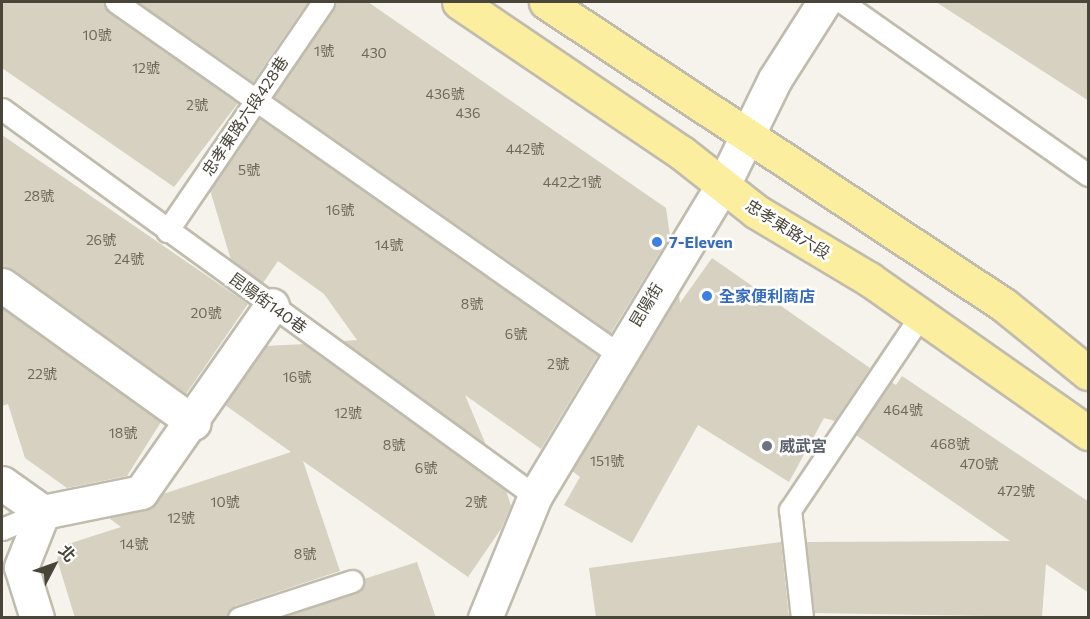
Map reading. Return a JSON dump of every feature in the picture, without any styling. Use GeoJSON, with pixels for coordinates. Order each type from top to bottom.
{"type":"FeatureCollection","features":[{"type":"Feature","properties":{"kind":"main road","name":"忠孝東路六段"},"geometry":{"type":"LineString","coordinates":[[459,2],[724,183],[756,212],[921,315],[1089,433]]}},
{"type":"Feature","properties":{"kind":"main road"},"geometry":{"type":"LineString","coordinates":[[546,2],[1004,305],[1089,373]]}},
{"type":"Feature","properties":{"kind":"street","name":"昆陽街"},"geometry":{"type":"LineString","coordinates":[[485,618],[535,496],[617,353],[724,183],[746,135],[824,2]]}},
{"type":"Feature","properties":{"kind":"street"},"geometry":{"type":"LineString","coordinates":[[2,285],[194,423]]}},
{"type":"Feature","properties":{"kind":"street"},"geometry":{"type":"LineString","coordinates":[[2,483],[43,512],[141,492],[194,423],[272,305]]}},
{"type":"Feature","properties":{"kind":"street"},"geometry":{"type":"LineString","coordinates":[[37,618],[21,567],[43,512]]}},
{"type":"Feature","properties":{"kind":"lane"},"geometry":{"type":"LineString","coordinates":[[116,2],[617,353]]}},
{"type":"Feature","properties":{"kind":"lane","name":"忠孝東路六段428巷"},"geometry":{"type":"LineString","coordinates":[[167,231],[323,2]]}},
{"type":"Feature","properties":{"kind":"lane"},"geometry":{"type":"LineString","coordinates":[[842,2],[1089,176]]}},
{"type":"Feature","properties":{"kind":"lane","name":"昆陽街140巷"},"geometry":{"type":"LineString","coordinates":[[2,109],[535,496]]}},
{"type":"Feature","properties":{"kind":"lane"},"geometry":{"type":"LineString","coordinates":[[802,618],[790,510],[921,315]]}},
{"type":"Feature","properties":{"kind":"lane"},"geometry":{"type":"LineString","coordinates":[[2,529],[43,512]]}},
{"type":"Feature","properties":{"kind":"lane"},"geometry":{"type":"LineString","coordinates":[[239,618],[352,581]]}},
{"type":"Feature","properties":{"kind":"building"},"geometry":{"type":"Polygon","coordinates":[[[2,2],[103,2],[109,12],[238,103],[174,187],[2,68],[2,2]]]}},
{"type":"Feature","properties":{"kind":"building"},"geometry":{"type":"Polygon","coordinates":[[[138,2],[308,2],[253,82],[138,2]]]}},
{"type":"Feature","properties":{"kind":"building"},"geometry":{"type":"Polygon","coordinates":[[[336,2],[368,2],[666,208],[670,236],[611,333],[274,97],[336,2]]]}},
{"type":"Feature","properties":{"kind":"building"},"geometry":{"type":"Polygon","coordinates":[[[936,2],[1089,2],[1089,101],[936,2]]]}},
{"type":"Feature","properties":{"kind":"building"},"geometry":{"type":"Polygon","coordinates":[[[259,118],[598,355],[541,449],[465,395],[486,445],[343,341],[357,340],[324,294],[278,261],[263,283],[231,260],[210,190],[259,118]]]}},
{"type":"Feature","properties":{"kind":"building"},"geometry":{"type":"Polygon","coordinates":[[[2,135],[248,304],[186,394],[2,267],[2,135]]]}},
{"type":"Feature","properties":{"kind":"building"},"geometry":{"type":"Polygon","coordinates":[[[712,258],[870,368],[835,421],[824,418],[789,482],[698,425],[632,543],[564,505],[580,477],[572,471],[679,295],[680,303],[712,258]]]}},
{"type":"Feature","properties":{"kind":"building"},"geometry":{"type":"Polygon","coordinates":[[[2,308],[161,422],[127,476],[67,488],[25,458],[8,404],[2,406],[2,308]]]}},
{"type":"Feature","properties":{"kind":"building"},"geometry":{"type":"Polygon","coordinates":[[[304,344],[506,490],[511,506],[501,529],[468,577],[303,461],[340,571],[235,606],[227,618],[75,618],[57,559],[65,545],[121,527],[109,518],[146,510],[163,494],[291,452],[225,405],[266,346],[304,344]]]}},
{"type":"Feature","properties":{"kind":"building"},"geometry":{"type":"Polygon","coordinates":[[[902,376],[1089,502],[1089,593],[1046,564],[1042,617],[814,613],[806,542],[1010,541],[856,435],[891,382],[896,385],[902,376]]]}},
{"type":"Feature","properties":{"kind":"building"},"geometry":{"type":"Polygon","coordinates":[[[781,542],[789,617],[596,618],[589,568],[781,542]]]}},
{"type":"Feature","properties":{"kind":"building"},"geometry":{"type":"Polygon","coordinates":[[[417,562],[436,618],[282,618],[356,593],[364,579],[417,562]]]}},
{"type":"Feature","properties":{"kind":"place","name":"7-Eleven"},"geometry":{"type":"Point","coordinates":[657,242]}},
{"type":"Feature","properties":{"kind":"place","name":"全家便利商店"},"geometry":{"type":"Point","coordinates":[707,296]}},
{"type":"Feature","properties":{"kind":"place","name":"威武宮"},"geometry":{"type":"Point","coordinates":[767,446]}}]}
